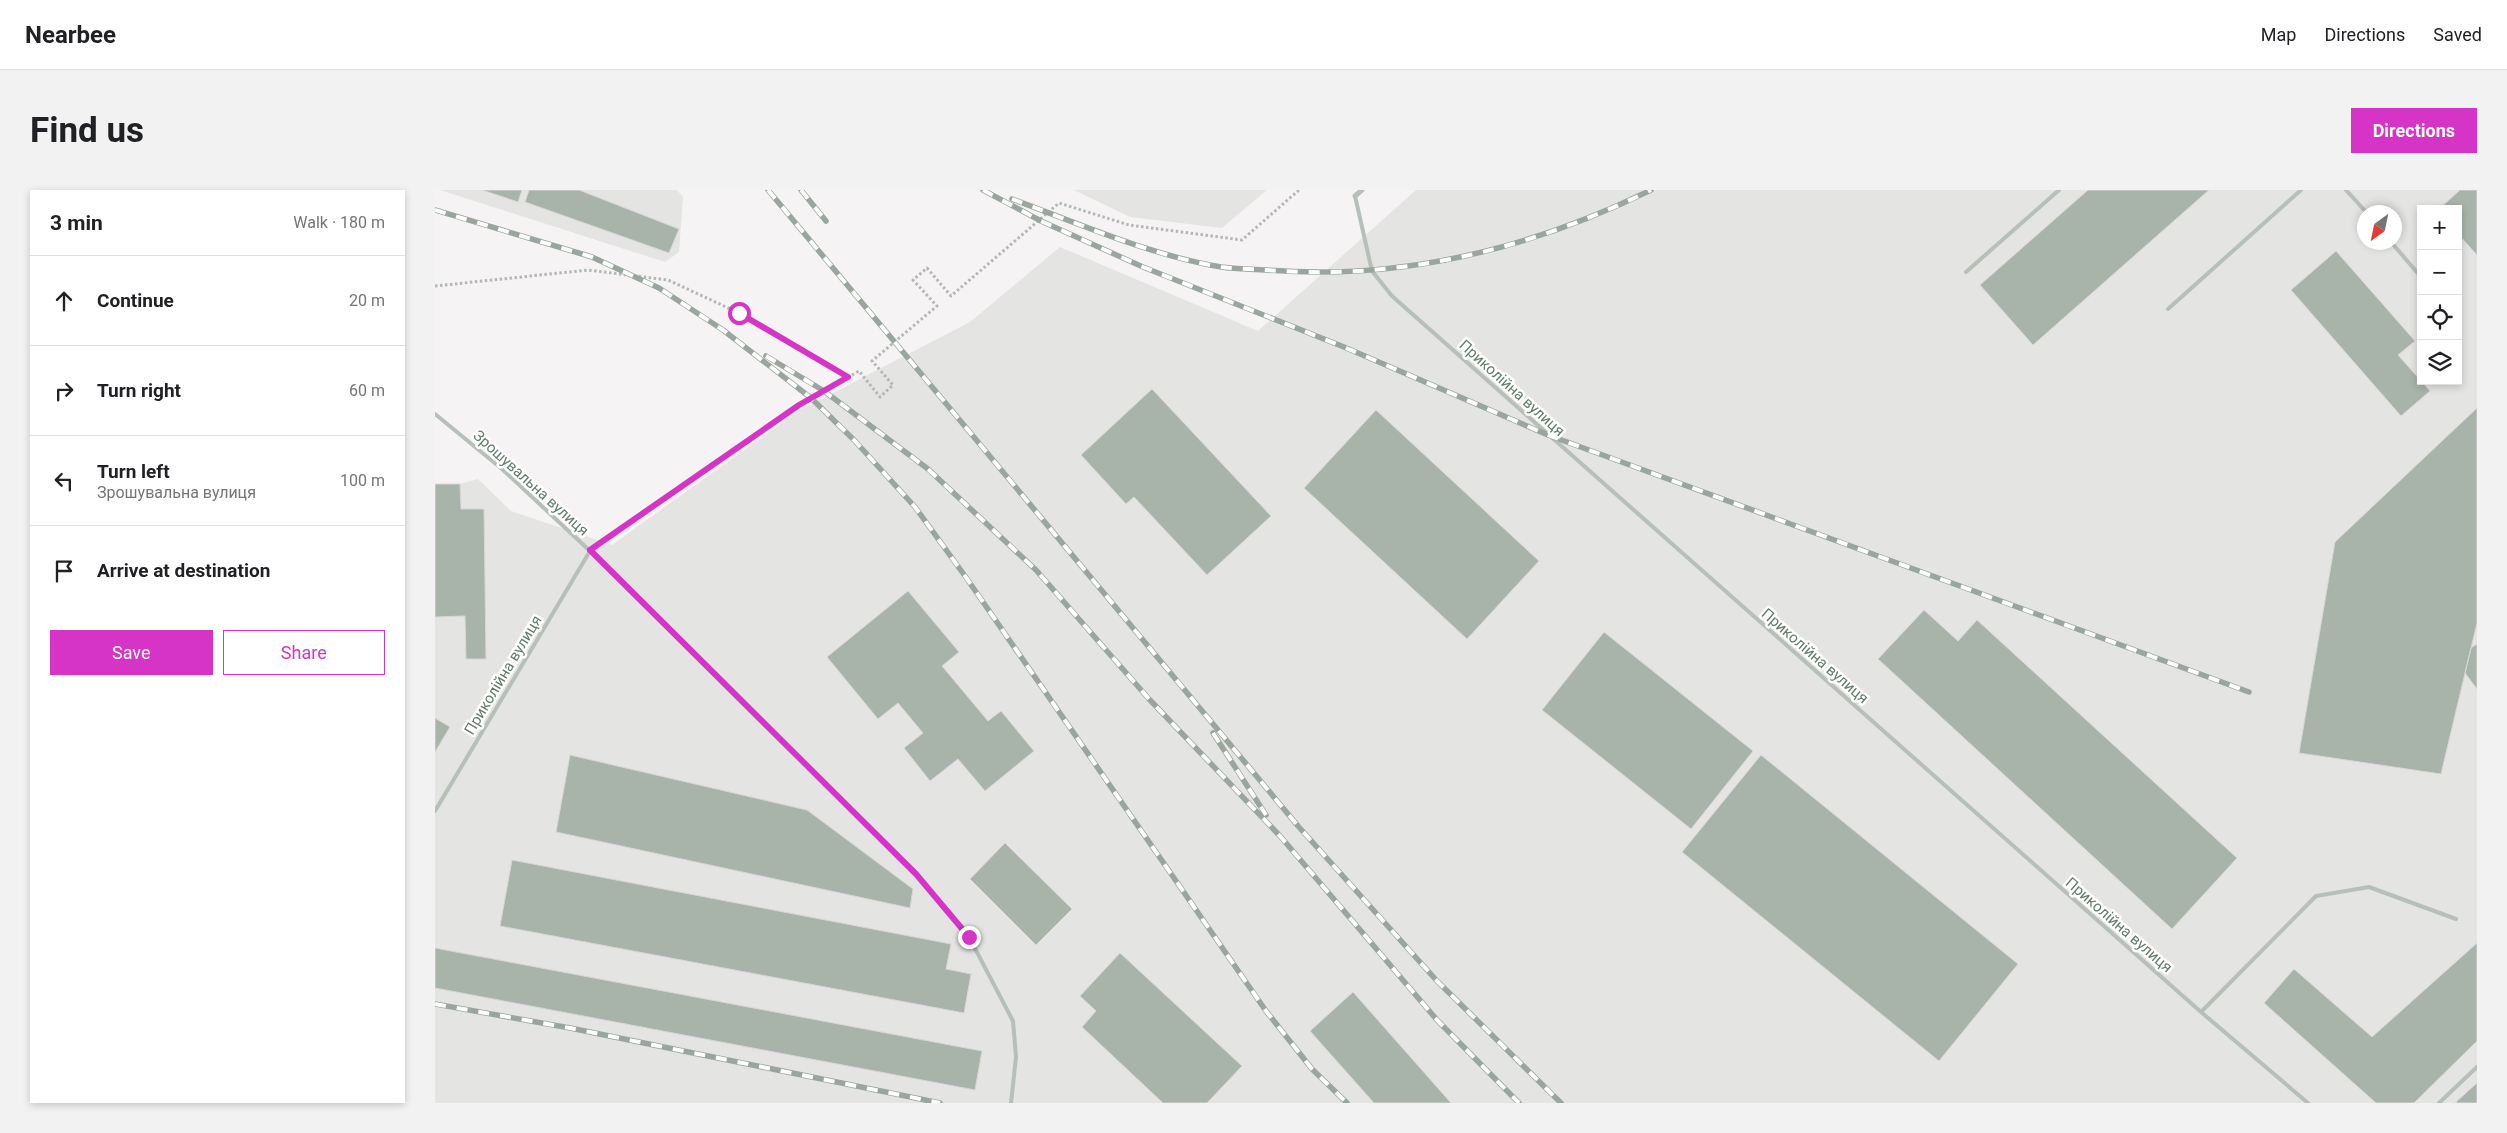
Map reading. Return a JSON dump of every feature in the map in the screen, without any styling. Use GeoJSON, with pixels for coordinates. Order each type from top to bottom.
{"type":"FeatureCollection","features":[{"type":"Feature","properties":{"kind":"street"},"geometry":{"type":"LineString","coordinates":[[1355,196],[1362,190]]}},
{"type":"Feature","properties":{"kind":"lane"},"geometry":{"type":"LineString","coordinates":[[1966,272],[2059,190]]}},
{"type":"Feature","properties":{"kind":"lane"},"geometry":{"type":"LineString","coordinates":[[2168,309],[2301,190]]}},
{"type":"Feature","properties":{"kind":"lane"},"geometry":{"type":"LineString","coordinates":[[2347,190],[2360,205]]}},
{"type":"Feature","properties":{"kind":"lane","name":"Приколійна вулиця"},"geometry":{"type":"LineString","coordinates":[[1355,196],[1372,271],[1392,296],[2201,1012],[2308,1103]]}},
{"type":"Feature","properties":{"kind":"lane"},"geometry":{"type":"LineString","coordinates":[[2398,250],[2417,272]]}},
{"type":"Feature","properties":{"kind":"lane","name":"Зрошувальна вулиця"},"geometry":{"type":"LineString","coordinates":[[435,414],[502,469],[590,550],[916,874],[969,937],[1013,1021],[1016,1057],[1011,1103]]}},
{"type":"Feature","properties":{"kind":"lane","name":"Приколійна вулиця"},"geometry":{"type":"LineString","coordinates":[[435,811],[590,550]]}},
{"type":"Feature","properties":{"kind":"lane"},"geometry":{"type":"LineString","coordinates":[[2201,1012],[2316,896],[2369,887],[2455,919]]}},
{"type":"Feature","properties":{"kind":"lane"},"geometry":{"type":"LineString","coordinates":[[2439,1103],[2477,1067]]}},
{"type":"Feature","properties":{"kind":"path"},"geometry":{"type":"LineString","coordinates":[[590,550],[799,405],[859,371],[880,396],[893,385],[872,362],[937,306],[913,280],[927,268],[951,296],[1041,221],[1059,203],[1129,225],[1242,240],[1299,190]]}},
{"type":"Feature","properties":{"kind":"path"},"geometry":{"type":"LineString","coordinates":[[435,286],[588,270],[668,280],[739,313],[848,377]]}},
{"type":"Feature","properties":{"kind":"shaded area"},"geometry":{"type":"Polygon","coordinates":[[[440,190],[677,190],[683,197],[679,252],[665,262],[440,190]]]}},
{"type":"Feature","properties":{"kind":"shaded area"},"geometry":{"type":"Polygon","coordinates":[[[1074,190],[1267,190],[1222,228],[1130,217],[1074,190]]]}},
{"type":"Feature","properties":{"kind":"shaded area"},"geometry":{"type":"Polygon","coordinates":[[[1416,190],[2477,190],[2477,1103],[435,1103],[435,484],[441,489],[478,479],[511,511],[612,545],[800,410],[970,322],[1060,247],[1258,331],[1416,190]]]}},
{"type":"Feature","properties":{"kind":"building"},"geometry":{"type":"Polygon","coordinates":[[[482,190],[522,190],[518,202],[482,190]]]}},
{"type":"Feature","properties":{"kind":"building"},"geometry":{"type":"Polygon","coordinates":[[[529,190],[579,190],[679,229],[669,253],[525,202],[529,190]]]}},
{"type":"Feature","properties":{"kind":"building"},"geometry":{"type":"Polygon","coordinates":[[[2088,190],[2209,190],[2033,345],[1980,285],[2088,190]]]}},
{"type":"Feature","properties":{"kind":"building"},"geometry":{"type":"Polygon","coordinates":[[[2460,190],[2477,190],[2477,255],[2462,238],[2462,205],[2443,205],[2460,190]]]}},
{"type":"Feature","properties":{"kind":"building"},"geometry":{"type":"Polygon","coordinates":[[[2336,251],[2415,341],[2398,355],[2417,376],[2417,385],[2425,385],[2430,391],[2401,416],[2291,290],[2336,251]]]}},
{"type":"Feature","properties":{"kind":"building"},"geometry":{"type":"Polygon","coordinates":[[[1152,389],[1271,516],[1207,575],[1134,497],[1126,504],[1081,455],[1152,389]]]}},
{"type":"Feature","properties":{"kind":"building"},"geometry":{"type":"Polygon","coordinates":[[[2477,408],[2477,623],[2441,774],[2299,753],[2335,542],[2477,408]]]}},
{"type":"Feature","properties":{"kind":"building"},"geometry":{"type":"Polygon","coordinates":[[[1376,410],[1539,561],[1467,639],[1304,488],[1376,410]]]}},
{"type":"Feature","properties":{"kind":"building"},"geometry":{"type":"Polygon","coordinates":[[[435,484],[460,484],[461,509],[484,509],[486,659],[466,659],[465,616],[435,617],[435,484]]]}},
{"type":"Feature","properties":{"kind":"building"},"geometry":{"type":"Polygon","coordinates":[[[908,591],[959,652],[942,666],[988,721],[1001,711],[1034,751],[985,791],[958,759],[930,781],[904,748],[923,733],[898,703],[878,719],[827,657],[908,591]]]}},
{"type":"Feature","properties":{"kind":"building"},"geometry":{"type":"Polygon","coordinates":[[[1924,610],[1958,641],[1977,620],[2237,858],[2172,929],[1878,659],[1924,610]]]}},
{"type":"Feature","properties":{"kind":"building"},"geometry":{"type":"Polygon","coordinates":[[[1604,632],[1753,751],[1691,829],[1542,710],[1604,632]]]}},
{"type":"Feature","properties":{"kind":"building"},"geometry":{"type":"Polygon","coordinates":[[[2477,644],[2477,689],[2465,673],[2471,648],[2477,644]]]}},
{"type":"Feature","properties":{"kind":"building"},"geometry":{"type":"Polygon","coordinates":[[[435,718],[450,727],[435,752],[435,718]]]}},
{"type":"Feature","properties":{"kind":"building"},"geometry":{"type":"Polygon","coordinates":[[[570,755],[807,810],[913,889],[910,908],[556,832],[570,755]]]}},
{"type":"Feature","properties":{"kind":"building"},"geometry":{"type":"Polygon","coordinates":[[[1761,755],[2018,964],[1939,1061],[1682,852],[1761,755]]]}},
{"type":"Feature","properties":{"kind":"building"},"geometry":{"type":"Polygon","coordinates":[[[1005,843],[1072,909],[1036,945],[970,879],[1005,843]]]}},
{"type":"Feature","properties":{"kind":"building"},"geometry":{"type":"Polygon","coordinates":[[[512,860],[951,944],[946,969],[971,974],[964,1013],[500,926],[512,860]]]}},
{"type":"Feature","properties":{"kind":"building"},"geometry":{"type":"Polygon","coordinates":[[[2477,943],[2477,1041],[2414,1103],[2376,1103],[2264,1003],[2294,969],[2372,1037],[2477,943]]]}},
{"type":"Feature","properties":{"kind":"building"},"geometry":{"type":"Polygon","coordinates":[[[435,948],[982,1051],[975,1090],[435,988],[435,948]]]}},
{"type":"Feature","properties":{"kind":"building"},"geometry":{"type":"Polygon","coordinates":[[[1120,953],[1242,1066],[1207,1103],[1163,1103],[1082,1027],[1096,1011],[1080,996],[1120,953]]]}},
{"type":"Feature","properties":{"kind":"building"},"geometry":{"type":"Polygon","coordinates":[[[1353,992],[1451,1103],[1374,1103],[1310,1031],[1353,992]]]}},
{"type":"Feature","properties":{"kind":"building"},"geometry":{"type":"Polygon","coordinates":[[[2477,1083],[2477,1103],[2456,1102],[2477,1083]]]}},
{"type":"Feature","properties":{"kind":"railway"},"geometry":{"type":"LineString","coordinates":[[768,190],[1298,826],[1437,981],[1561,1103]]}},
{"type":"Feature","properties":{"kind":"railway"},"geometry":{"type":"LineString","coordinates":[[801,190],[826,221]]}},
{"type":"Feature","properties":{"kind":"railway"},"geometry":{"type":"LineString","coordinates":[[983,190],[1041,221],[1143,267],[1344,347],[1548,435],[2249,692]]}},
{"type":"Feature","properties":{"kind":"railway"},"geometry":{"type":"LineString","coordinates":[[1012,199],[1115,238],[1194,262],[1232,268],[1317,272],[1367,270],[1416,265],[1464,256],[1512,244],[1559,229],[1651,190]]}},
{"type":"Feature","properties":{"kind":"railway"},"geometry":{"type":"LineString","coordinates":[[435,210],[592,257],[659,288],[723,330],[811,398],[854,440],[915,507],[965,576],[1266,1011],[1312,1069],[1347,1103]]}},
{"type":"Feature","properties":{"kind":"railway"},"geometry":{"type":"LineString","coordinates":[[766,356],[824,391],[928,469],[1036,570],[1149,699],[1280,836],[1437,1020],[1519,1103]]}},
{"type":"Feature","properties":{"kind":"railway"},"geometry":{"type":"LineString","coordinates":[[1213,733],[1266,815]]}},
{"type":"Feature","properties":{"kind":"railway"},"geometry":{"type":"LineString","coordinates":[[435,1004],[570,1028],[940,1103]]}},
{"type":"Feature","properties":{"kind":"route"},"geometry":{"type":"LineString","coordinates":[[739,313],[848,377],[799,405],[590,550],[916,874],[969,937]]}}]}
